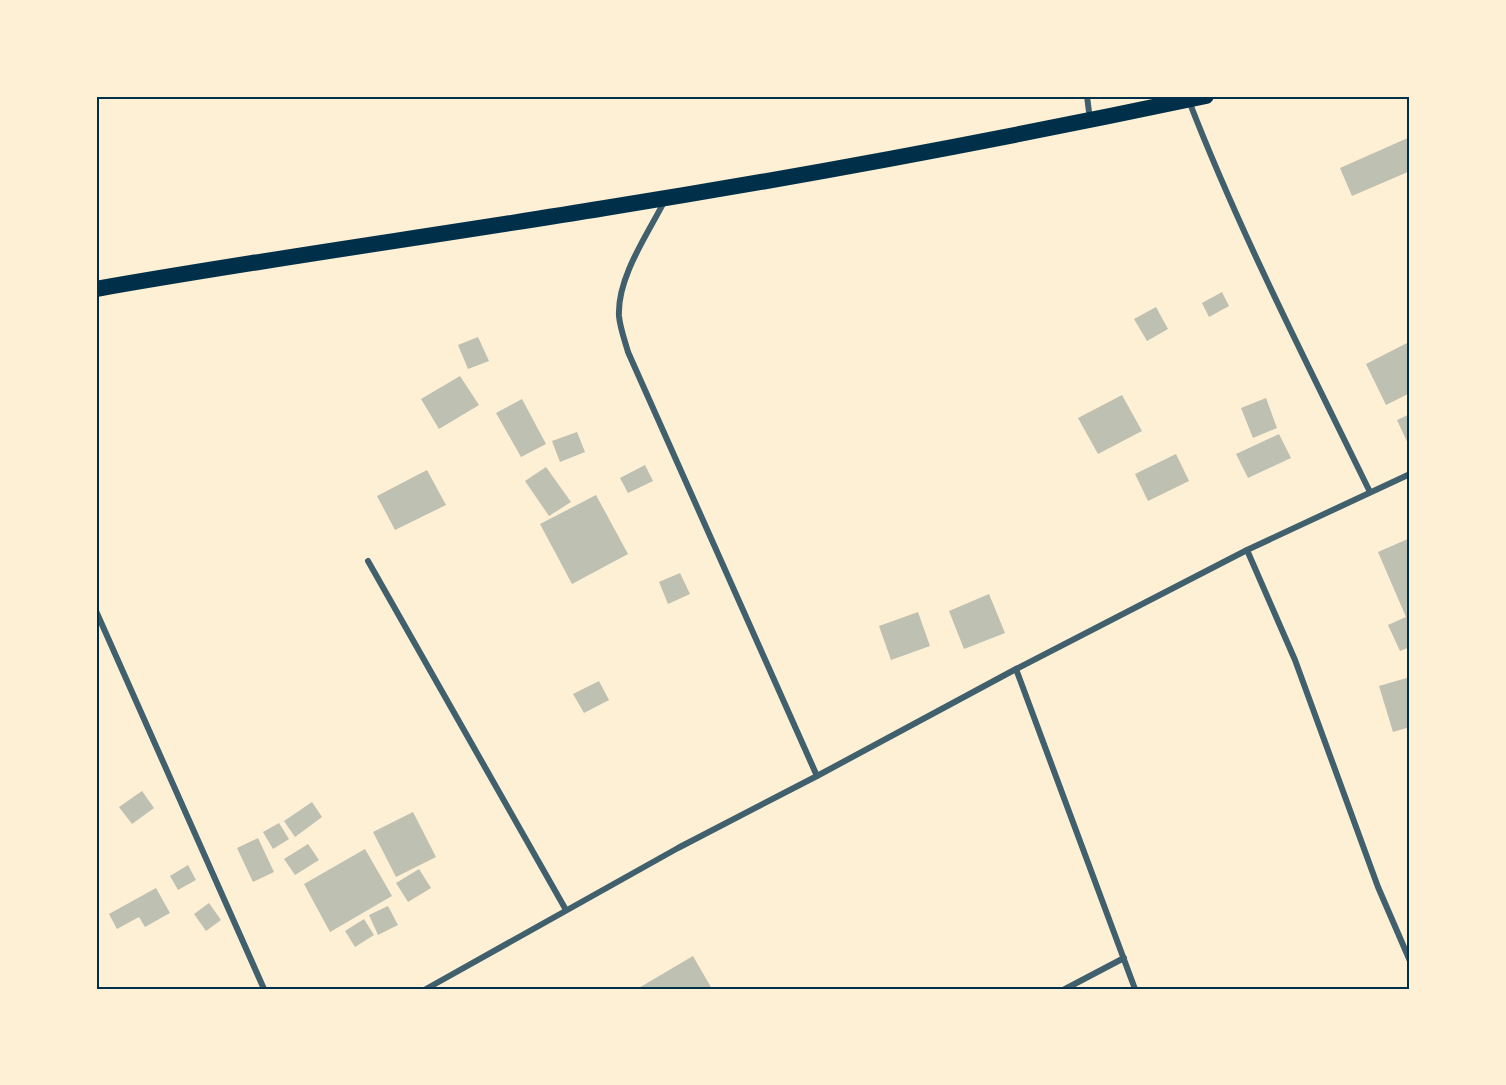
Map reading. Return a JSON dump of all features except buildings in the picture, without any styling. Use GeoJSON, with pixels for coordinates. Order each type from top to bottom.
{"type":"FeatureCollection","features":[{"type":"Feature","properties":{"kind":"highway"},"geometry":{"type":"LineString","coordinates":[[96,289],[225,266],[666,198],[1090,121],[1206,96]]}},
{"type":"Feature","properties":{"kind":"street"},"geometry":{"type":"LineString","coordinates":[[1087,96],[1090,121]]}},
{"type":"Feature","properties":{"kind":"street"},"geometry":{"type":"LineString","coordinates":[[1188,100],[1213,163],[1262,271],[1370,492]]}},
{"type":"Feature","properties":{"kind":"street"},"geometry":{"type":"LineString","coordinates":[[666,198],[627,275],[619,296],[619,318],[628,352],[817,776]]}},
{"type":"Feature","properties":{"kind":"street"},"geometry":{"type":"LineString","coordinates":[[426,989],[678,848],[1016,669],[1247,550],[1410,474]]}},
{"type":"Feature","properties":{"kind":"street"},"geometry":{"type":"LineString","coordinates":[[1247,550],[1295,660],[1378,888],[1410,961]]}},
{"type":"Feature","properties":{"kind":"street"},"geometry":{"type":"LineString","coordinates":[[368,561],[566,910]]}},
{"type":"Feature","properties":{"kind":"street"},"geometry":{"type":"LineString","coordinates":[[96,612],[264,989]]}},
{"type":"Feature","properties":{"kind":"street"},"geometry":{"type":"LineString","coordinates":[[1016,669],[1135,989]]}},
{"type":"Feature","properties":{"kind":"street"},"geometry":{"type":"LineString","coordinates":[[1065,989],[1124,958]]}}]}
